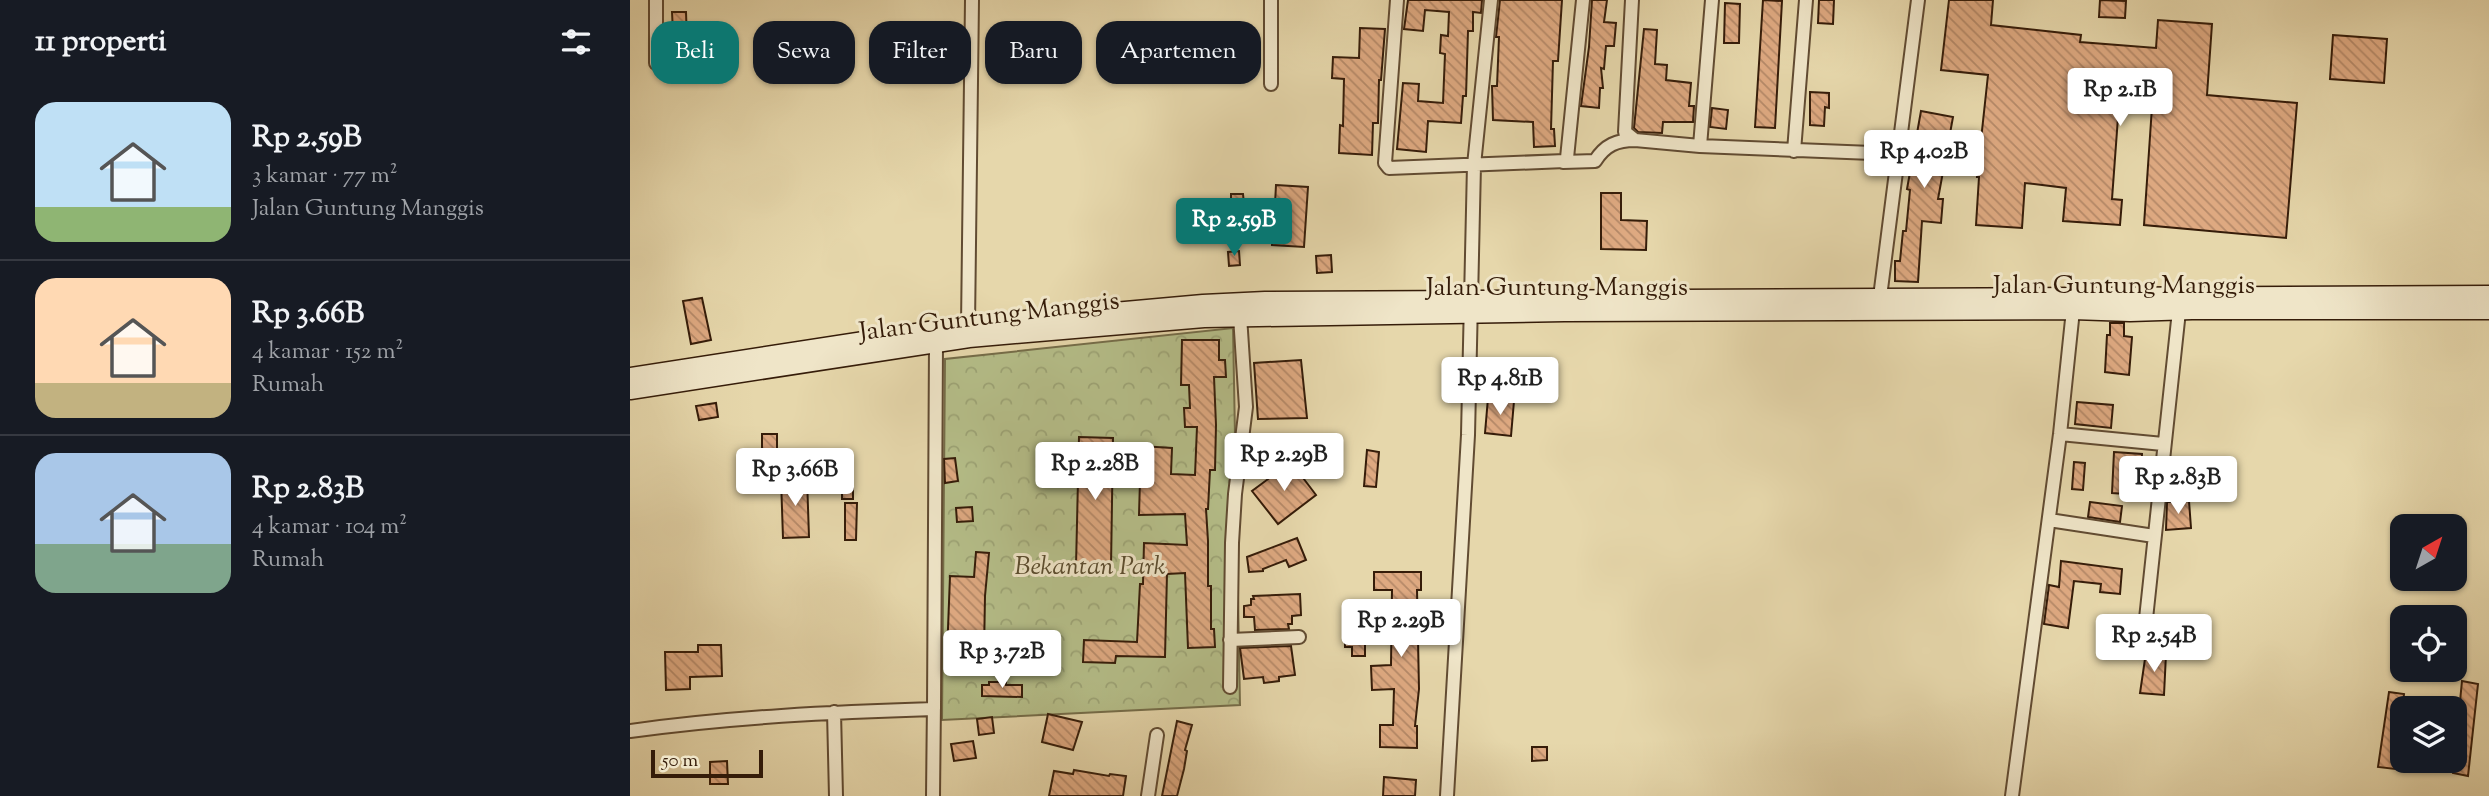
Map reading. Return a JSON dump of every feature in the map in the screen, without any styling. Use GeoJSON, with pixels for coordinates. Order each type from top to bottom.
{"type":"FeatureCollection","features":[{"type":"Feature","properties":{"kind":"street"},"geometry":{"type":"LineString","coordinates":[[656,0],[656,21]]}},
{"type":"Feature","properties":{"kind":"street"},"geometry":{"type":"LineString","coordinates":[[968,325],[972,0]]}},
{"type":"Feature","properties":{"kind":"street"},"geometry":{"type":"LineString","coordinates":[[1271,0],[1271,84]]}},
{"type":"Feature","properties":{"kind":"street"},"geometry":{"type":"LineString","coordinates":[[1397,0],[1386,166],[1390,168],[1595,161],[1608,146],[1622,140],[1794,151],[1897,154]]}},
{"type":"Feature","properties":{"kind":"street"},"geometry":{"type":"LineString","coordinates":[[1447,796],[1468,435],[1474,165],[1491,0]]}},
{"type":"Feature","properties":{"kind":"street"},"geometry":{"type":"LineString","coordinates":[[1563,162],[1567,158],[1583,0]]}},
{"type":"Feature","properties":{"kind":"street"},"geometry":{"type":"LineString","coordinates":[[1632,0],[1625,132],[1635,140]]}},
{"type":"Feature","properties":{"kind":"street"},"geometry":{"type":"LineString","coordinates":[[1700,146],[1712,0]]}},
{"type":"Feature","properties":{"kind":"street"},"geometry":{"type":"LineString","coordinates":[[1794,151],[1806,0]]}},
{"type":"Feature","properties":{"kind":"street"},"geometry":{"type":"LineString","coordinates":[[1880,298],[1918,0]]}},
{"type":"Feature","properties":{"kind":"street","name":"Jalan Guntung Manggis"},"geometry":{"type":"LineString","coordinates":[[630,377],[1265,301],[1576,312],[2489,295]]}},
{"type":"Feature","properties":{"kind":"street","name":"Jalan Guntung Manggis"},"geometry":{"type":"LineString","coordinates":[[630,390],[931,340],[968,325],[1174,314],[1240,316],[1433,313],[1472,307],[1880,298],[2130,313],[2489,310]]}},
{"type":"Feature","properties":{"kind":"street"},"geometry":{"type":"LineString","coordinates":[[2012,796],[2060,434],[2073,310]]}},
{"type":"Feature","properties":{"kind":"street"},"geometry":{"type":"LineString","coordinates":[[2145,628],[2179,311]]}},
{"type":"Feature","properties":{"kind":"street"},"geometry":{"type":"LineString","coordinates":[[1230,687],[1235,494],[1246,407],[1240,316]]}},
{"type":"Feature","properties":{"kind":"street"},"geometry":{"type":"LineString","coordinates":[[931,340],[933,796]]}},
{"type":"Feature","properties":{"kind":"street"},"geometry":{"type":"LineString","coordinates":[[2060,434],[2164,444]]}},
{"type":"Feature","properties":{"kind":"street"},"geometry":{"type":"LineString","coordinates":[[2049,520],[2154,536]]}},
{"type":"Feature","properties":{"kind":"street"},"geometry":{"type":"LineString","coordinates":[[1230,640],[1298,636]]}},
{"type":"Feature","properties":{"kind":"street"},"geometry":{"type":"LineString","coordinates":[[630,731],[834,712],[934,709]]}},
{"type":"Feature","properties":{"kind":"street"},"geometry":{"type":"LineString","coordinates":[[834,712],[836,796]]}},
{"type":"Feature","properties":{"kind":"street"},"geometry":{"type":"LineString","coordinates":[[1148,796],[1157,735]]}},
{"type":"Feature","properties":{"kind":"green space","name":"Bekantan Park"},"geometry":{"type":"Polygon","coordinates":[[[1233,328],[1240,705],[942,720],[945,359],[1233,328]]]}},
{"type":"Feature","properties":{"kind":"building"},"geometry":{"type":"Polygon","coordinates":[[[1408,0],[1482,0],[1481,13],[1473,12],[1473,31],[1468,31],[1466,96],[1463,96],[1461,123],[1428,121],[1426,152],[1397,149],[1403,83],[1419,84],[1418,101],[1443,103],[1445,54],[1440,53],[1441,35],[1448,36],[1449,12],[1425,10],[1423,31],[1404,29],[1408,0]]]}},
{"type":"Feature","properties":{"kind":"building"},"geometry":{"type":"Polygon","coordinates":[[[1500,0],[1562,0],[1558,61],[1553,61],[1551,129],[1554,129],[1555,146],[1534,147],[1533,122],[1493,120],[1492,86],[1497,86],[1499,37],[1496,37],[1500,0]]]}},
{"type":"Feature","properties":{"kind":"building"},"geometry":{"type":"Polygon","coordinates":[[[1592,0],[1607,0],[1604,22],[1616,23],[1614,46],[1606,46],[1604,69],[1601,68],[1603,88],[1600,88],[1599,108],[1581,106],[1592,0]]]}},
{"type":"Feature","properties":{"kind":"building"},"geometry":{"type":"Polygon","coordinates":[[[1763,0],[1782,1],[1775,128],[1755,127],[1763,0]]]}},
{"type":"Feature","properties":{"kind":"building"},"geometry":{"type":"Polygon","coordinates":[[[1819,0],[1834,0],[1833,24],[1818,23],[1819,0]]]}},
{"type":"Feature","properties":{"kind":"building"},"geometry":{"type":"Polygon","coordinates":[[[1949,0],[1993,0],[1991,25],[2081,35],[2080,42],[2156,48],[2158,20],[2212,24],[2207,95],[2297,103],[2286,238],[2144,225],[2153,92],[2120,90],[2112,199],[2122,200],[2120,225],[2063,221],[2066,188],[2025,183],[2022,228],[1976,225],[1977,177],[1988,75],[1941,70],[1949,0]]]}},
{"type":"Feature","properties":{"kind":"building"},"geometry":{"type":"Polygon","coordinates":[[[2100,0],[2126,1],[2125,18],[2099,17],[2100,0]]]}},
{"type":"Feature","properties":{"kind":"building"},"geometry":{"type":"Polygon","coordinates":[[[1725,3],[1740,4],[1739,43],[1724,43],[1725,3]]]}},
{"type":"Feature","properties":{"kind":"building"},"geometry":{"type":"Polygon","coordinates":[[[672,12],[686,12],[686,21],[672,21],[672,12]]]}},
{"type":"Feature","properties":{"kind":"building"},"geometry":{"type":"Polygon","coordinates":[[[1360,28],[1385,29],[1379,80],[1378,123],[1373,123],[1372,155],[1339,153],[1340,125],[1343,126],[1344,79],[1332,78],[1333,57],[1359,58],[1360,28]]]}},
{"type":"Feature","properties":{"kind":"building"},"geometry":{"type":"Polygon","coordinates":[[[1644,29],[1657,30],[1655,64],[1667,65],[1666,80],[1691,83],[1689,106],[1694,106],[1693,122],[1663,122],[1662,133],[1638,132],[1634,128],[1644,29]]]}},
{"type":"Feature","properties":{"kind":"building"},"geometry":{"type":"Polygon","coordinates":[[[2333,35],[2387,39],[2384,83],[2330,79],[2333,35]]]}},
{"type":"Feature","properties":{"kind":"building"},"geometry":{"type":"Polygon","coordinates":[[[1810,92],[1829,93],[1829,108],[1825,107],[1824,126],[1810,125],[1810,92]]]}},
{"type":"Feature","properties":{"kind":"building"},"geometry":{"type":"Polygon","coordinates":[[[1712,108],[1728,110],[1726,129],[1710,127],[1712,108]]]}},
{"type":"Feature","properties":{"kind":"building"},"geometry":{"type":"Polygon","coordinates":[[[1921,111],[1953,117],[1938,199],[1943,199],[1941,223],[1922,221],[1918,282],[1895,281],[1895,261],[1900,261],[1903,231],[1906,231],[1910,190],[1907,189],[1921,111]]]}},
{"type":"Feature","properties":{"kind":"building"},"geometry":{"type":"Polygon","coordinates":[[[1276,185],[1308,187],[1304,247],[1272,245],[1273,226],[1228,226],[1231,194],[1243,194],[1244,204],[1275,204],[1276,185]]]}},
{"type":"Feature","properties":{"kind":"building"},"geometry":{"type":"Polygon","coordinates":[[[1601,193],[1621,193],[1621,220],[1647,221],[1646,250],[1601,249],[1601,193]]]}},
{"type":"Feature","properties":{"kind":"building"},"geometry":{"type":"Polygon","coordinates":[[[1239,251],[1240,265],[1229,266],[1228,252],[1239,251]]]}},
{"type":"Feature","properties":{"kind":"building"},"geometry":{"type":"Polygon","coordinates":[[[1331,255],[1332,272],[1317,273],[1316,256],[1331,255]]]}},
{"type":"Feature","properties":{"kind":"building"},"geometry":{"type":"Polygon","coordinates":[[[702,298],[711,340],[691,344],[683,301],[702,298]]]}},
{"type":"Feature","properties":{"kind":"building"},"geometry":{"type":"Polygon","coordinates":[[[2110,323],[2124,323],[2124,336],[2132,337],[2129,375],[2105,372],[2110,323]]]}},
{"type":"Feature","properties":{"kind":"building"},"geometry":{"type":"Polygon","coordinates":[[[1182,340],[1219,340],[1219,360],[1225,360],[1226,377],[1214,377],[1215,470],[1210,470],[1206,509],[1208,586],[1211,586],[1211,629],[1214,629],[1215,647],[1188,648],[1185,573],[1167,574],[1165,657],[1116,656],[1115,663],[1083,662],[1084,640],[1137,642],[1144,543],[1187,545],[1185,514],[1139,515],[1141,446],[1172,448],[1171,474],[1195,475],[1197,427],[1185,427],[1184,408],[1190,408],[1189,385],[1181,385],[1182,340]]]}},
{"type":"Feature","properties":{"kind":"building"},"geometry":{"type":"Polygon","coordinates":[[[1301,360],[1307,418],[1258,419],[1254,363],[1301,360]]]}},
{"type":"Feature","properties":{"kind":"building"},"geometry":{"type":"Polygon","coordinates":[[[1488,398],[1514,401],[1511,436],[1485,433],[1488,398]]]}},
{"type":"Feature","properties":{"kind":"building"},"geometry":{"type":"Polygon","coordinates":[[[2077,402],[2113,405],[2111,428],[2075,424],[2077,402]]]}},
{"type":"Feature","properties":{"kind":"building"},"geometry":{"type":"Polygon","coordinates":[[[716,403],[718,417],[699,420],[696,406],[716,403]]]}},
{"type":"Feature","properties":{"kind":"building"},"geometry":{"type":"Polygon","coordinates":[[[762,434],[777,434],[777,463],[762,463],[762,434]]]}},
{"type":"Feature","properties":{"kind":"building"},"geometry":{"type":"Polygon","coordinates":[[[1079,437],[1113,438],[1111,567],[1076,566],[1079,437]]]}},
{"type":"Feature","properties":{"kind":"building"},"geometry":{"type":"Polygon","coordinates":[[[1367,450],[1379,452],[1376,487],[1364,486],[1367,450]]]}},
{"type":"Feature","properties":{"kind":"building"},"geometry":{"type":"Polygon","coordinates":[[[2114,452],[2142,454],[2140,495],[2112,493],[2114,452]]]}},
{"type":"Feature","properties":{"kind":"building"},"geometry":{"type":"Polygon","coordinates":[[[955,458],[958,481],[945,483],[944,459],[955,458]]]}},
{"type":"Feature","properties":{"kind":"building"},"geometry":{"type":"Polygon","coordinates":[[[1291,462],[1316,495],[1278,524],[1252,491],[1291,462]]]}},
{"type":"Feature","properties":{"kind":"building"},"geometry":{"type":"Polygon","coordinates":[[[2074,462],[2085,463],[2083,490],[2072,489],[2074,462]]]}},
{"type":"Feature","properties":{"kind":"building"},"geometry":{"type":"Polygon","coordinates":[[[807,478],[809,537],[783,538],[781,479],[807,478]]]}},
{"type":"Feature","properties":{"kind":"building"},"geometry":{"type":"Polygon","coordinates":[[[842,486],[853,486],[853,499],[842,499],[842,486]]]}},
{"type":"Feature","properties":{"kind":"building"},"geometry":{"type":"Polygon","coordinates":[[[2189,501],[2191,528],[2166,530],[2167,502],[2189,501]]]}},
{"type":"Feature","properties":{"kind":"building"},"geometry":{"type":"Polygon","coordinates":[[[2090,502],[2122,506],[2120,522],[2088,517],[2090,502]]]}},
{"type":"Feature","properties":{"kind":"building"},"geometry":{"type":"Polygon","coordinates":[[[845,503],[857,503],[856,540],[845,540],[845,503]]]}},
{"type":"Feature","properties":{"kind":"building"},"geometry":{"type":"Polygon","coordinates":[[[972,507],[973,521],[957,522],[956,508],[972,507]]]}},
{"type":"Feature","properties":{"kind":"building"},"geometry":{"type":"Polygon","coordinates":[[[1297,538],[1306,560],[1289,567],[1286,560],[1263,571],[1249,572],[1247,557],[1297,538]]]}},
{"type":"Feature","properties":{"kind":"building"},"geometry":{"type":"Polygon","coordinates":[[[976,552],[989,553],[984,652],[966,651],[966,656],[947,655],[950,576],[974,577],[976,552]]]}},
{"type":"Feature","properties":{"kind":"building"},"geometry":{"type":"Polygon","coordinates":[[[2061,561],[2122,569],[2120,594],[2100,592],[2101,584],[2074,581],[2068,628],[2044,624],[2049,585],[2059,587],[2061,561]]]}},
{"type":"Feature","properties":{"kind":"building"},"geometry":{"type":"Polygon","coordinates":[[[1374,572],[1421,572],[1421,590],[1417,590],[1417,748],[1380,747],[1380,725],[1393,725],[1394,689],[1372,690],[1371,666],[1391,665],[1392,590],[1374,590],[1374,572]]]}},
{"type":"Feature","properties":{"kind":"building"},"geometry":{"type":"Polygon","coordinates":[[[1300,594],[1301,615],[1292,616],[1289,629],[1255,630],[1254,617],[1244,617],[1244,606],[1251,605],[1253,596],[1300,594]]]}},
{"type":"Feature","properties":{"kind":"building"},"geometry":{"type":"Polygon","coordinates":[[[1345,631],[1365,631],[1365,656],[1352,656],[1352,647],[1345,647],[1345,631]]]}},
{"type":"Feature","properties":{"kind":"building"},"geometry":{"type":"Polygon","coordinates":[[[698,645],[721,645],[722,676],[690,677],[690,689],[666,690],[665,652],[698,652],[698,645]]]}},
{"type":"Feature","properties":{"kind":"building"},"geometry":{"type":"Polygon","coordinates":[[[1291,646],[1295,675],[1264,683],[1263,677],[1244,679],[1240,648],[1291,646]]]}},
{"type":"Feature","properties":{"kind":"building"},"geometry":{"type":"Polygon","coordinates":[[[2146,652],[2166,654],[2164,695],[2140,693],[2146,652]]]}},
{"type":"Feature","properties":{"kind":"building"},"geometry":{"type":"Polygon","coordinates":[[[989,682],[1022,685],[1022,697],[982,696],[982,685],[989,685],[989,682]]]}},
{"type":"Feature","properties":{"kind":"building"},"geometry":{"type":"Polygon","coordinates":[[[2462,682],[2478,684],[2468,776],[2453,773],[2467,773],[2467,696],[2461,696],[2462,682]]]}},
{"type":"Feature","properties":{"kind":"building"},"geometry":{"type":"Polygon","coordinates":[[[2389,692],[2404,694],[2390,696],[2390,768],[2378,767],[2389,692]]]}},
{"type":"Feature","properties":{"kind":"building"},"geometry":{"type":"Polygon","coordinates":[[[1048,714],[1082,722],[1073,750],[1042,742],[1048,714]]]}},
{"type":"Feature","properties":{"kind":"building"},"geometry":{"type":"Polygon","coordinates":[[[992,717],[994,733],[979,735],[977,719],[992,717]]]}},
{"type":"Feature","properties":{"kind":"building"},"geometry":{"type":"Polygon","coordinates":[[[1177,721],[1192,725],[1185,750],[1184,769],[1177,796],[1162,796],[1177,721]]]}},
{"type":"Feature","properties":{"kind":"building"},"geometry":{"type":"Polygon","coordinates":[[[973,741],[976,758],[954,761],[951,744],[973,741]]]}},
{"type":"Feature","properties":{"kind":"building"},"geometry":{"type":"Polygon","coordinates":[[[1532,747],[1547,747],[1547,760],[1532,761],[1532,747]]]}},
{"type":"Feature","properties":{"kind":"building"},"geometry":{"type":"Polygon","coordinates":[[[727,761],[728,784],[710,784],[710,762],[727,761]]]}},
{"type":"Feature","properties":{"kind":"building"},"geometry":{"type":"Polygon","coordinates":[[[1074,770],[1126,776],[1123,796],[1049,796],[1054,771],[1073,774],[1074,770]]]}},
{"type":"Feature","properties":{"kind":"building"},"geometry":{"type":"Polygon","coordinates":[[[1384,777],[1416,780],[1415,796],[1383,796],[1384,777]]]}}]}
